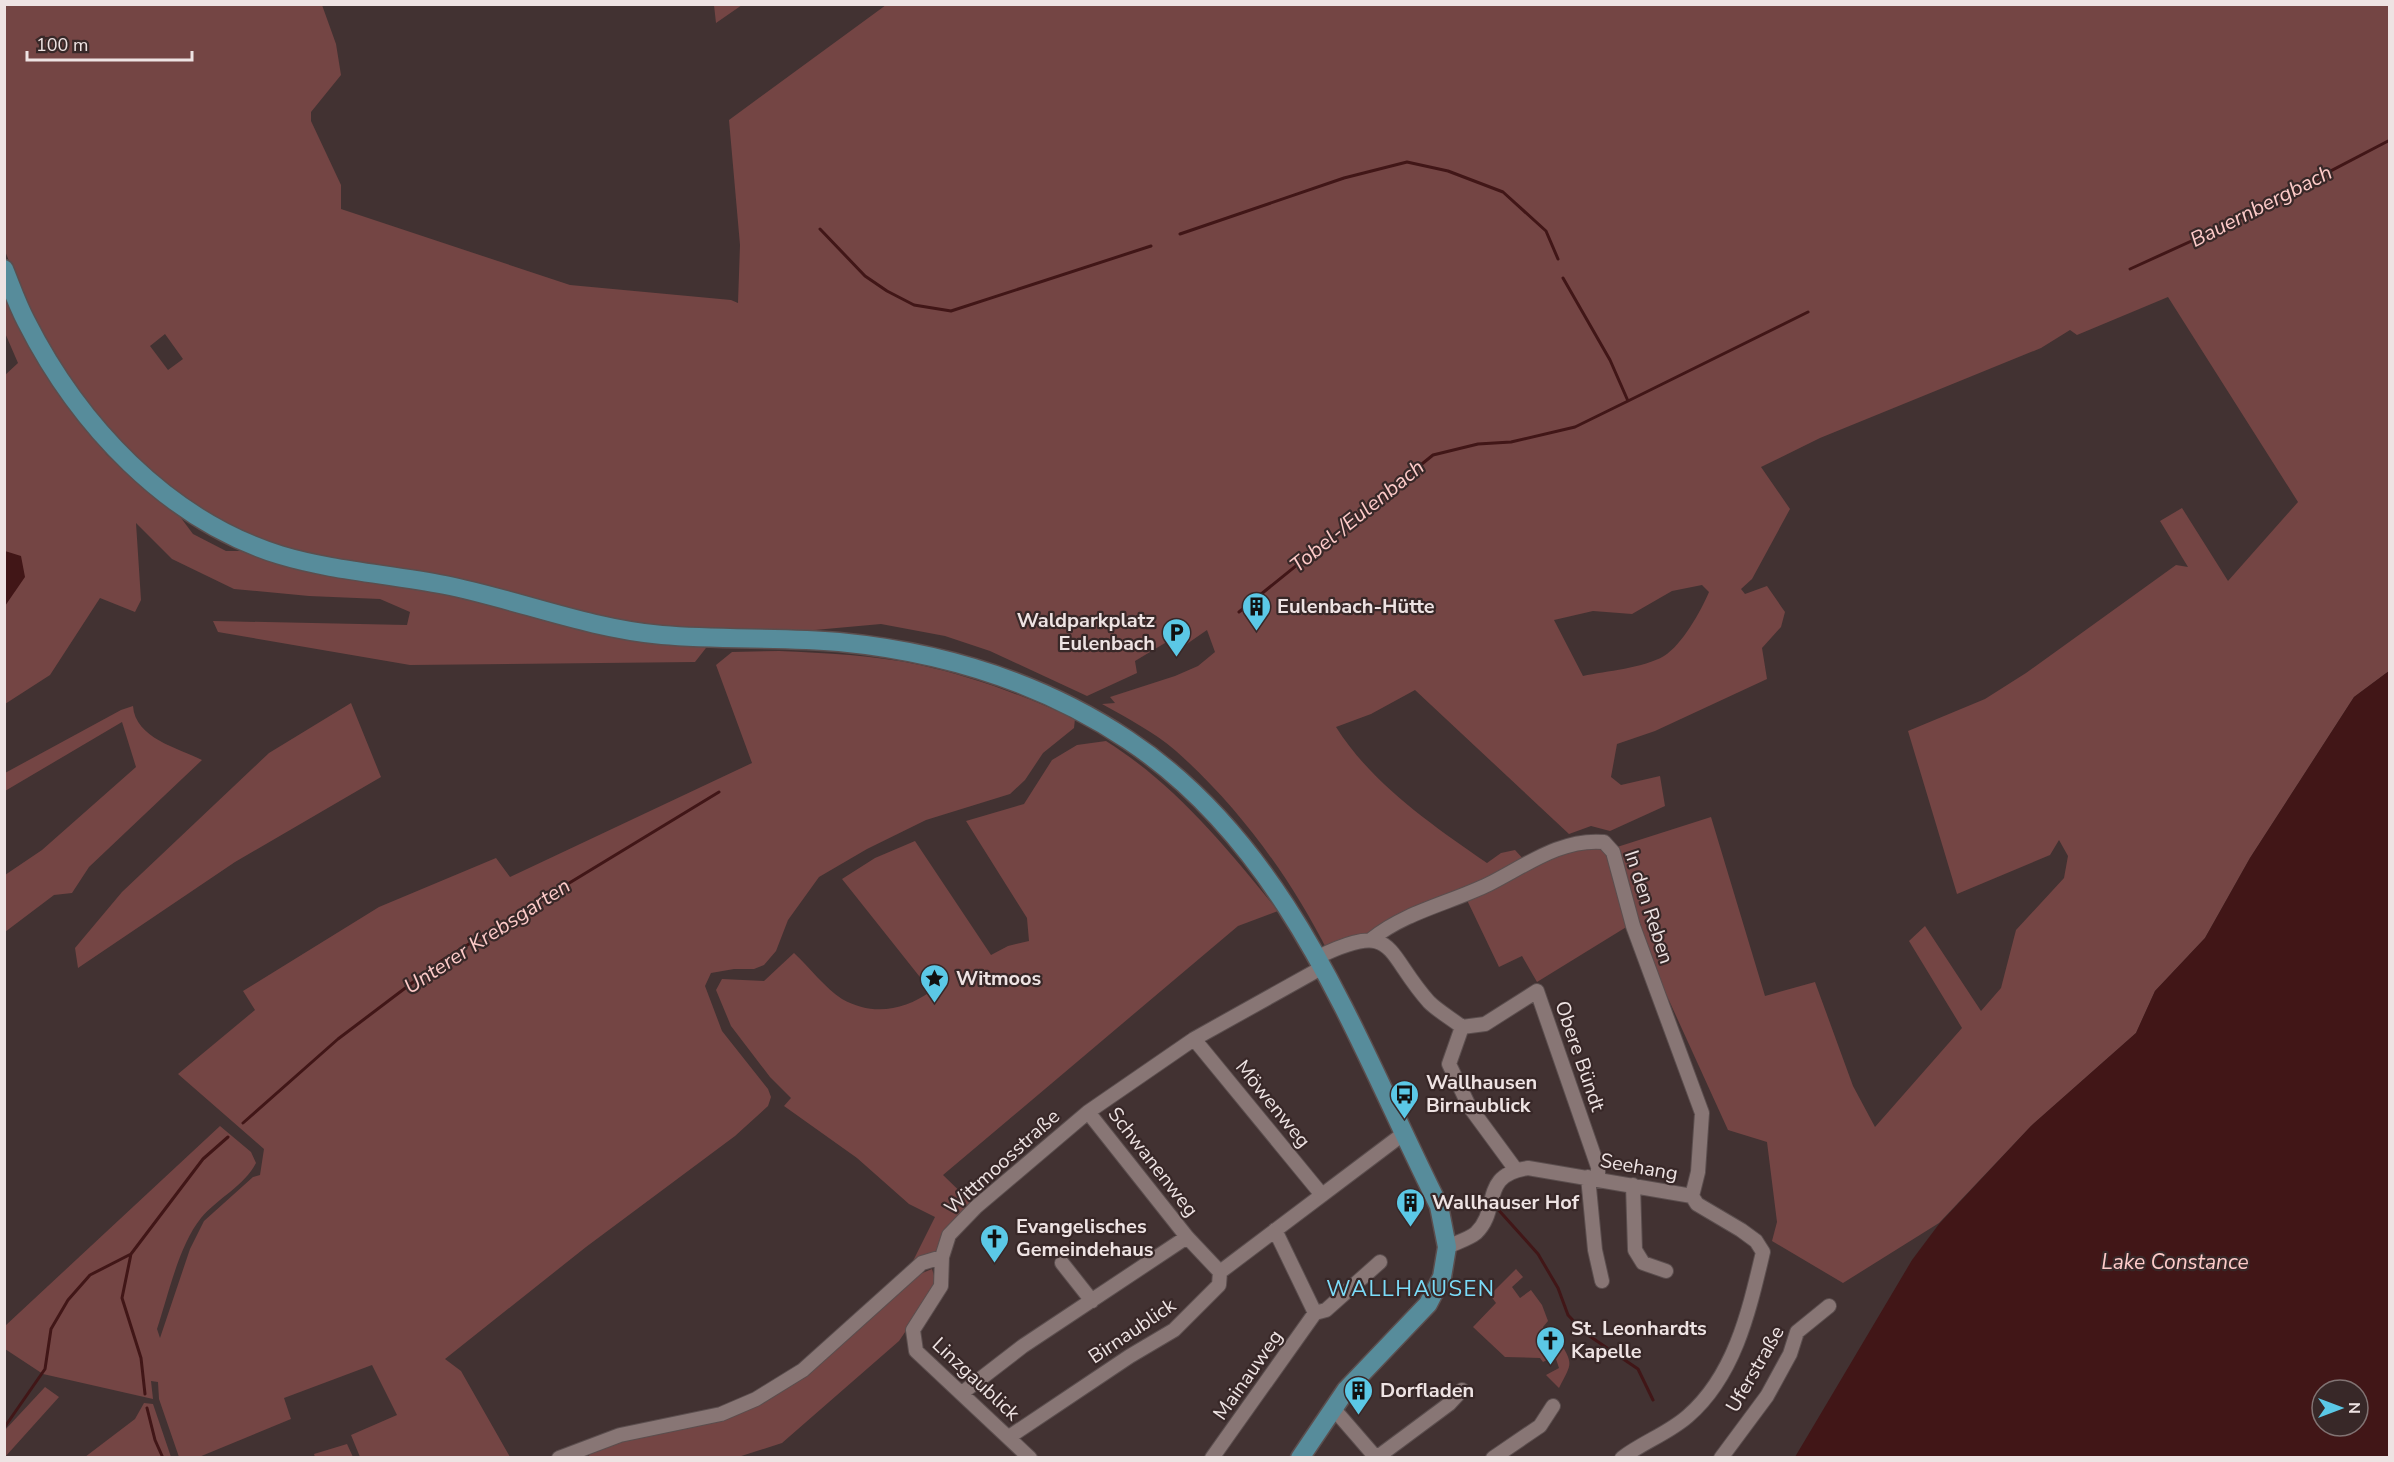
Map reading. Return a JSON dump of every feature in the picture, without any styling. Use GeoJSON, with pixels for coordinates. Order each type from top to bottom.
{"type":"FeatureCollection","features":[{"type":"Feature","properties":{"kind":"main road"},"geometry":{"type":"LineString","coordinates":[[4,269],[26,321],[71,395],[114,447],[160,490],[228,534],[274,553],[308,562],[447,585],[582,622],[667,635],[850,643],[917,652],[1005,678],[1085,714],[1131,742],[1178,779],[1221,820],[1260,865],[1317,955],[1439,1206],[1447,1247],[1442,1277],[1428,1304],[1346,1390],[1300,1458]]}},
{"type":"Feature","properties":{"kind":"street","name":"In den Reben"},"geometry":{"type":"LineString","coordinates":[[1372,939],[1387,927],[1488,884],[1543,854],[1590,840],[1604,842],[1613,852],[1633,926],[1702,1113],[1698,1172],[1692,1196]]}},
{"type":"Feature","properties":{"kind":"street","name":"Wittmoosstraße"},"geometry":{"type":"LineString","coordinates":[[942,1257],[950,1235],[976,1207],[1088,1112],[1317,955],[1337,947],[1372,939]]}},
{"type":"Feature","properties":{"kind":"street"},"geometry":{"type":"LineString","coordinates":[[1372,939],[1386,943],[1430,1002],[1462,1027],[1449,1064],[1469,1106],[1516,1170],[1501,1179],[1492,1190],[1486,1217],[1476,1233],[1447,1247]]}},
{"type":"Feature","properties":{"kind":"street","name":"Obere Bündt"},"geometry":{"type":"LineString","coordinates":[[1462,1027],[1485,1024],[1536,992],[1598,1167],[1593,1178]]}},
{"type":"Feature","properties":{"kind":"street","name":"Möwenweg"},"geometry":{"type":"LineString","coordinates":[[1194,1039],[1322,1195]]}},
{"type":"Feature","properties":{"kind":"street","name":"Schwanenweg"},"geometry":{"type":"LineString","coordinates":[[1088,1112],[1187,1237],[1220,1272]]}},
{"type":"Feature","properties":{"kind":"street","name":"Birnaublick"},"geometry":{"type":"LineString","coordinates":[[1009,1437],[1130,1356],[1174,1330],[1220,1285],[1220,1272],[1403,1134]]}},
{"type":"Feature","properties":{"kind":"street","name":"Seehang"},"geometry":{"type":"LineString","coordinates":[[1516,1170],[1542,1169],[1692,1196],[1697,1204],[1756,1241],[1764,1252],[1752,1298],[1732,1357],[1712,1393],[1687,1418],[1637,1446],[1622,1458]]}},
{"type":"Feature","properties":{"kind":"street"},"geometry":{"type":"LineString","coordinates":[[1593,1178],[1595,1250],[1602,1281]]}},
{"type":"Feature","properties":{"kind":"street"},"geometry":{"type":"LineString","coordinates":[[1633,1185],[1635,1250],[1643,1263],[1666,1271]]}},
{"type":"Feature","properties":{"kind":"street"},"geometry":{"type":"LineString","coordinates":[[1275,1230],[1315,1313]]}},
{"type":"Feature","properties":{"kind":"street","name":"Schwanenweg"},"geometry":{"type":"LineString","coordinates":[[962,1393],[1023,1346],[1187,1237]]}},
{"type":"Feature","properties":{"kind":"street"},"geometry":{"type":"LineString","coordinates":[[559,1458],[620,1435],[721,1414],[756,1399],[803,1370],[922,1263],[942,1257]]}},
{"type":"Feature","properties":{"kind":"street","name":"Linzgaublick"},"geometry":{"type":"LineString","coordinates":[[942,1257],[941,1286],[913,1330],[916,1351],[1030,1458]]}},
{"type":"Feature","properties":{"kind":"street","name":"Mainauweg"},"geometry":{"type":"LineString","coordinates":[[1212,1458],[1315,1313],[1326,1310],[1380,1262]]}},
{"type":"Feature","properties":{"kind":"street"},"geometry":{"type":"LineString","coordinates":[[1062,1263],[1092,1301]]}},
{"type":"Feature","properties":{"kind":"street","name":"Uferstraße"},"geometry":{"type":"LineString","coordinates":[[1721,1458],[1767,1396],[1790,1354],[1797,1332],[1829,1306]]}},
{"type":"Feature","properties":{"kind":"street"},"geometry":{"type":"LineString","coordinates":[[1333,1408],[1372,1453],[1379,1456],[1449,1404],[1462,1390]]}},
{"type":"Feature","properties":{"kind":"street"},"geometry":{"type":"LineString","coordinates":[[1493,1458],[1540,1426],[1553,1406]]}},
{"type":"Feature","properties":{"kind":"shaded area"},"geometry":{"type":"Polygon","coordinates":[[[714,4],[742,5],[716,23],[714,4]]]}},
{"type":"Feature","properties":{"kind":"shaded area"},"geometry":{"type":"Polygon","coordinates":[[[4,5],[322,5],[336,44],[341,75],[311,112],[311,121],[341,185],[341,209],[570,285],[731,300],[738,303],[740,245],[729,120],[886,5],[2389,5],[2389,671],[2354,697],[2250,858],[2205,938],[2155,991],[2136,1033],[2031,1126],[1939,1223],[1843,1283],[1772,1241],[1777,1222],[1767,1142],[1728,1130],[1652,963],[1614,848],[1711,817],[1765,996],[1815,982],[1853,1086],[1875,1127],[1962,1028],[1909,941],[1925,926],[1981,1011],[2001,988],[2016,930],[2064,878],[2068,856],[2059,840],[2050,855],[1957,894],[1908,731],[1985,699],[2026,673],[2176,565],[2188,567],[2160,521],[2182,508],[2228,581],[2298,502],[2168,297],[2077,335],[2070,330],[2041,348],[1820,438],[1761,467],[1790,509],[1752,579],[1741,589],[1745,594],[1767,586],[1785,612],[1781,627],[1762,648],[1767,679],[1655,731],[1617,744],[1611,777],[1621,785],[1660,776],[1665,806],[1610,831],[1591,826],[1569,834],[1415,690],[1371,714],[1336,727],[1367,767],[1385,785],[1445,834],[1487,863],[1501,853],[1515,850],[1527,863],[1328,952],[1280,870],[1221,795],[1168,744],[1102,704],[1115,703],[1110,697],[1198,666],[1215,652],[1207,630],[1181,648],[1175,637],[1135,661],[1137,673],[1087,696],[990,651],[945,636],[881,624],[713,639],[695,662],[410,665],[218,632],[213,621],[407,625],[410,612],[380,599],[309,596],[234,589],[172,559],[136,523],[141,600],[135,612],[100,598],[50,675],[5,704],[4,376],[18,363],[5,333],[5,285],[64,398],[107,455],[178,514],[193,534],[226,551],[250,551],[327,575],[336,564],[276,549],[198,512],[128,455],[76,391],[31,316],[5,251],[4,5]],[[165,334],[150,346],[168,370],[183,359],[165,334]],[[1702,585],[1672,591],[1632,614],[1593,611],[1554,620],[1583,676],[1636,666],[1664,656],[1678,644],[1696,618],[1709,592],[1702,585]]]}},
{"type":"Feature","properties":{"kind":"shaded area"},"geometry":{"type":"Polygon","coordinates":[[[779,651],[868,657],[903,662],[960,675],[1018,695],[1075,719],[1074,728],[1043,753],[1025,780],[1010,794],[926,820],[867,849],[819,877],[788,920],[776,951],[764,965],[754,969],[734,969],[711,973],[705,986],[722,1031],[768,1089],[771,1097],[768,1106],[735,1136],[586,1247],[445,1359],[461,1371],[510,1457],[360,1457],[351,1435],[397,1415],[372,1365],[284,1398],[291,1419],[199,1457],[179,1457],[159,1399],[158,1382],[151,1381],[153,1399],[43,1374],[5,1349],[5,1326],[220,1126],[251,1152],[256,1163],[245,1178],[208,1211],[193,1229],[180,1256],[170,1286],[157,1329],[160,1338],[190,1249],[204,1221],[253,1177],[260,1175],[264,1149],[178,1074],[255,1010],[243,991],[379,907],[496,858],[510,877],[752,763],[716,665],[732,652],[779,651]]]}},
{"type":"Feature","properties":{"kind":"shaded area"},"geometry":{"type":"Polygon","coordinates":[[[351,703],[381,777],[235,862],[78,968],[75,948],[122,892],[269,753],[351,703]]]}},
{"type":"Feature","properties":{"kind":"shaded area"},"geometry":{"type":"Polygon","coordinates":[[[133,706],[141,726],[149,734],[202,760],[89,867],[72,893],[54,895],[5,932],[5,875],[42,850],[136,767],[122,722],[5,791],[5,773],[121,710],[133,706]]]}},
{"type":"Feature","properties":{"kind":"shaded area"},"geometry":{"type":"Polygon","coordinates":[[[1106,741],[1155,777],[1178,798],[1220,841],[1278,911],[1238,926],[943,1175],[976,1207],[938,1255],[911,1265],[935,1217],[909,1204],[857,1158],[784,1106],[791,1098],[770,1077],[731,1026],[716,990],[722,979],[764,981],[794,953],[842,999],[865,1008],[899,1007],[931,991],[842,879],[875,858],[915,841],[991,955],[1008,946],[1029,941],[1027,918],[966,821],[1024,804],[1052,760],[1077,745],[1106,741]]]}},
{"type":"Feature","properties":{"kind":"shaded area"},"geometry":{"type":"Polygon","coordinates":[[[1589,845],[1608,850],[1628,926],[1537,982],[1522,956],[1499,967],[1466,898],[1528,865],[1589,845]]]}},
{"type":"Feature","properties":{"kind":"shaded area"},"geometry":{"type":"Polygon","coordinates":[[[932,1269],[937,1285],[899,1341],[782,1443],[735,1458],[590,1458],[588,1452],[619,1441],[758,1405],[807,1376],[920,1274],[932,1269]]]}},
{"type":"Feature","properties":{"kind":"shaded area"},"geometry":{"type":"Polygon","coordinates":[[[1516,1269],[1523,1277],[1512,1287],[1520,1298],[1531,1290],[1542,1305],[1548,1321],[1543,1327],[1551,1340],[1558,1338],[1569,1359],[1567,1373],[1559,1388],[1546,1375],[1559,1368],[1555,1356],[1543,1362],[1540,1358],[1505,1357],[1473,1327],[1496,1303],[1490,1295],[1516,1269]]]}},
{"type":"Feature","properties":{"kind":"shaded area"},"geometry":{"type":"Polygon","coordinates":[[[45,1387],[59,1397],[5,1457],[5,1430],[45,1387]]]}},
{"type":"Feature","properties":{"kind":"shaded area"},"geometry":{"type":"Polygon","coordinates":[[[144,1403],[153,1404],[171,1457],[85,1457],[135,1419],[144,1403]]]}},
{"type":"Feature","properties":{"kind":"shaded area"},"geometry":{"type":"Polygon","coordinates":[[[347,1444],[353,1457],[315,1457],[314,1454],[347,1444]]]}},
{"type":"Feature","properties":{"kind":"water"},"geometry":{"type":"Polygon","coordinates":[[[5,551],[21,556],[25,577],[5,606],[5,551]]]}},
{"type":"Feature","properties":{"kind":"water","name":"Lake Constance"},"geometry":{"type":"Polygon","coordinates":[[[2389,671],[2389,1457],[1795,1457],[1912,1260],[1939,1224],[2031,1126],[2136,1033],[2155,991],[2205,938],[2250,858],[2354,697],[2389,671]]]}},
{"type":"Feature","properties":{"kind":"waterway","name":"Bauernbergbach"},"geometry":{"type":"LineString","coordinates":[[2130,269],[2231,223],[2390,140]]}},
{"type":"Feature","properties":{"kind":"waterway","name":"Tobel-/Eulenbach"},"geometry":{"type":"LineString","coordinates":[[1180,234],[1344,178],[1407,162],[1448,171],[1503,192],[1546,231],[1558,259]]}},
{"type":"Feature","properties":{"kind":"waterway","name":"Tobel-/Eulenbach"},"geometry":{"type":"LineString","coordinates":[[820,229],[865,276],[887,291],[914,305],[951,311],[1151,246]]}},
{"type":"Feature","properties":{"kind":"waterway","name":"Tobel-/Eulenbach"},"geometry":{"type":"LineString","coordinates":[[1239,612],[1433,455],[1478,444],[1511,442],[1575,427],[1628,401],[1610,360],[1563,278]]}},
{"type":"Feature","properties":{"kind":"waterway"},"geometry":{"type":"LineString","coordinates":[[1628,401],[1808,312]]}},
{"type":"Feature","properties":{"kind":"waterway","name":"Unterer Krebsgarten"},"geometry":{"type":"LineString","coordinates":[[243,1123],[338,1039],[441,961],[719,792]]}},
{"type":"Feature","properties":{"kind":"waterway","name":"Unterer Krebsgarten"},"geometry":{"type":"LineString","coordinates":[[145,1394],[141,1358],[122,1298],[131,1254],[203,1159],[228,1137]]}},
{"type":"Feature","properties":{"kind":"waterway"},"geometry":{"type":"LineString","coordinates":[[1495,1206],[1538,1254],[1558,1288],[1568,1315],[1585,1333],[1638,1369],[1653,1400]]}},
{"type":"Feature","properties":{"kind":"waterway"},"geometry":{"type":"LineString","coordinates":[[4,1428],[45,1369],[51,1329],[68,1300],[90,1275],[131,1254]]}},
{"type":"Feature","properties":{"kind":"waterway"},"geometry":{"type":"LineString","coordinates":[[147,1408],[155,1440],[163,1458]]}},
{"type":"Feature","properties":{"kind":"place","name":"Eulenbach-Hütte"},"geometry":{"type":"Point","coordinates":[1256,632]}},
{"type":"Feature","properties":{"kind":"place","name":"Waldparkplatz Eulenbach"},"geometry":{"type":"Point","coordinates":[1176,658]}},
{"type":"Feature","properties":{"kind":"place","name":"Witmoos"},"geometry":{"type":"Point","coordinates":[935,1004]}},
{"type":"Feature","properties":{"kind":"place","name":"Wallhausen Birnaublick"},"geometry":{"type":"Point","coordinates":[1405,1120]}},
{"type":"Feature","properties":{"kind":"place","name":"Wallhauser Hof"},"geometry":{"type":"Point","coordinates":[1411,1228]}},
{"type":"Feature","properties":{"kind":"place","name":"Evangelisches Gemeindehaus"},"geometry":{"type":"Point","coordinates":[995,1264]}},
{"type":"Feature","properties":{"kind":"place","name":"St. Leonhardts Kapelle"},"geometry":{"type":"Point","coordinates":[1550,1366]}},
{"type":"Feature","properties":{"kind":"place","name":"Dorfladen"},"geometry":{"type":"Point","coordinates":[1359,1416]}},
{"type":"Feature","properties":{"kind":"district","name":"WALLHAUSEN"},"geometry":{"type":"Point","coordinates":[1411,1289]}}]}
